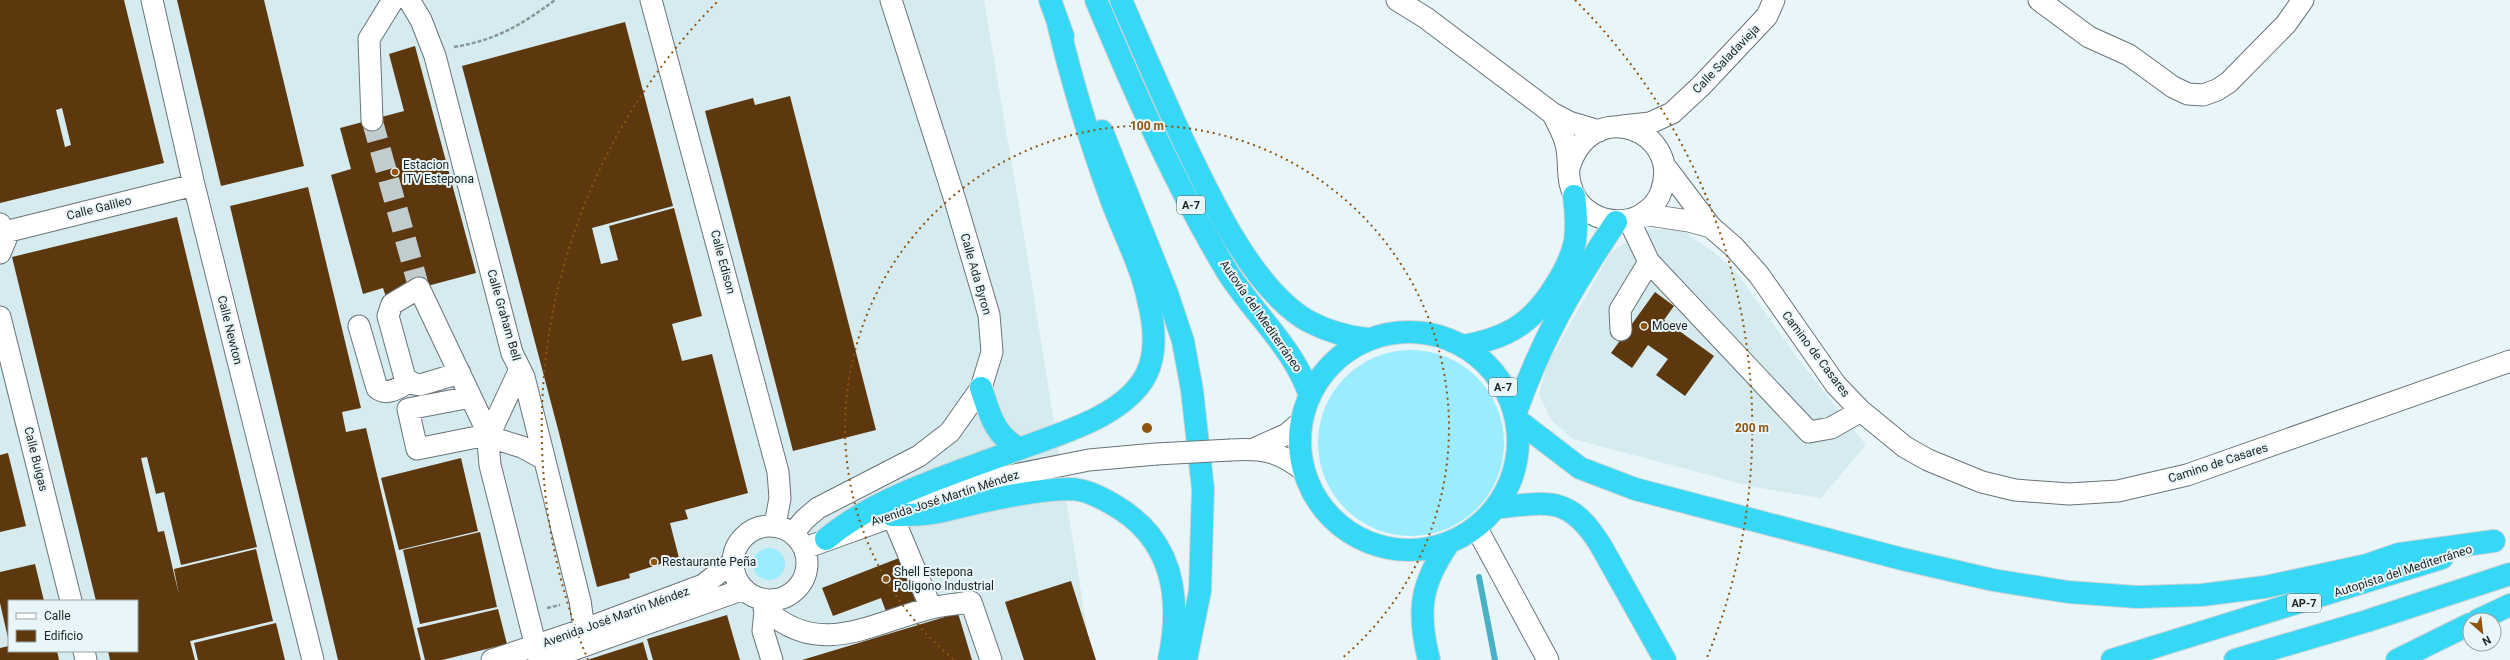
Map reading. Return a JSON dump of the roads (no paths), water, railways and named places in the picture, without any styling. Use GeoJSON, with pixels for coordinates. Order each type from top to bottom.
{"type":"FeatureCollection","features":[{"type":"Feature","properties":{"kind":"highway"},"geometry":{"type":"LineString","coordinates":[[1050,0],[1167,293],[1183,341],[1192,390],[1203,489],[1200,591],[1186,660]]}},
{"type":"Feature","properties":{"kind":"highway","name":"Autovía del Mediterráneo"},"geometry":{"type":"LineString","coordinates":[[1096,0],[1150,123],[1200,224],[1229,274],[1299,366],[1310,396]]}},
{"type":"Feature","properties":{"kind":"highway","name":"Autovía del Mediterráneo"},"geometry":{"type":"LineString","coordinates":[[1121,0],[1205,186],[1247,259],[1277,295],[1307,320],[1328,330],[1353,338],[1368,339]]}},
{"type":"Feature","properties":{"kind":"highway"},"geometry":{"type":"LineString","coordinates":[[826,539],[854,517],[880,504],[1018,448],[1086,423],[1112,409],[1133,392],[1146,375],[1153,355],[1154,328],[1148,298],[1085,128],[1058,23]]}},
{"type":"Feature","properties":{"kind":"highway"},"geometry":{"type":"LineString","coordinates":[[1463,346],[1489,341],[1515,329],[1533,317],[1551,293],[1571,258],[1577,222],[1574,196]]}},
{"type":"Feature","properties":{"kind":"highway"},"geometry":{"type":"LineString","coordinates":[[1629,219],[1569,293],[1549,329],[1531,369],[1515,417],[1580,468],[1635,489],[1902,559],[1993,580],[2068,592],[2137,596],[2210,594],[2265,587],[2367,565],[2399,554],[2502,538]]}},
{"type":"Feature","properties":{"kind":"highway","name":"A-7"},"geometry":{"type":"LineString","coordinates":[[1412,333],[1425,334],[1463,346],[1488,366],[1505,389],[1515,417],[1518,442],[1515,466],[1507,488],[1495,508],[1476,527],[1449,543],[1406,550],[1372,544],[1341,527],[1318,502],[1303,470],[1299,439],[1300,423],[1310,396],[1325,372],[1346,353],[1368,339],[1387,334],[1412,333]]}},
{"type":"Feature","properties":{"kind":"highway"},"geometry":{"type":"LineString","coordinates":[[981,388],[996,429],[1005,440],[1018,448]]}},
{"type":"Feature","properties":{"kind":"highway"},"geometry":{"type":"LineString","coordinates":[[892,515],[926,514],[1045,491],[1070,489],[1097,495],[1127,512],[1152,536],[1171,576],[1175,603],[1175,631],[1169,660]]}},
{"type":"Feature","properties":{"kind":"highway"},"geometry":{"type":"LineString","coordinates":[[1495,508],[1538,503],[1553,504],[1577,516],[1590,528],[1665,660]]}},
{"type":"Feature","properties":{"kind":"highway","name":"Autopista del Mediterráneo"},"geometry":{"type":"LineString","coordinates":[[2112,660],[2280,610],[2502,538]]}},
{"type":"Feature","properties":{"kind":"highway"},"geometry":{"type":"LineString","coordinates":[[1429,660],[1422,630],[1422,599],[1436,562],[1449,543]]}},
{"type":"Feature","properties":{"kind":"highway"},"geometry":{"type":"LineString","coordinates":[[2235,660],[2367,621],[2510,574]]}},
{"type":"Feature","properties":{"kind":"highway"},"geometry":{"type":"LineString","coordinates":[[2496,612],[2510,606]]}},
{"type":"Feature","properties":{"kind":"highway"},"geometry":{"type":"LineString","coordinates":[[2397,660],[2462,628]]}},
{"type":"Feature","properties":{"kind":"street","name":"Calle Newton"},"geometry":{"type":"LineString","coordinates":[[152,0],[194,185],[313,660]]}},
{"type":"Feature","properties":{"kind":"street"},"geometry":{"type":"LineString","coordinates":[[372,120],[369,39],[394,0]]}},
{"type":"Feature","properties":{"kind":"street","name":"Calle Graham Bell"},"geometry":{"type":"LineString","coordinates":[[409,0],[421,20],[435,56],[512,353],[520,369],[544,459],[580,601],[585,629]]}},
{"type":"Feature","properties":{"kind":"street","name":"Calle Edison"},"geometry":{"type":"LineString","coordinates":[[651,0],[778,472],[780,498],[775,525]]}},
{"type":"Feature","properties":{"kind":"street","name":"Calle Ada Byron"},"geometry":{"type":"LineString","coordinates":[[799,540],[805,519],[818,508],[919,456],[950,432],[981,388],[992,352],[989,315],[955,200],[891,0]]}},
{"type":"Feature","properties":{"kind":"street"},"geometry":{"type":"LineString","coordinates":[[1397,0],[1432,22],[1552,113],[1569,122],[1598,131]]}},
{"type":"Feature","properties":{"kind":"street","name":"Calle Saladavieja"},"geometry":{"type":"LineString","coordinates":[[1619,127],[1650,123],[1672,113],[1702,85],[1767,16],[1774,0]]}},
{"type":"Feature","properties":{"kind":"street"},"geometry":{"type":"LineString","coordinates":[[2039,0],[2089,36],[2129,55],[2173,87],[2188,94],[2203,95],[2217,90],[2229,82],[2286,24],[2303,0]]}},
{"type":"Feature","properties":{"kind":"street"},"geometry":{"type":"LineString","coordinates":[[1552,113],[1566,141],[1570,168],[1570,182],[1574,196],[1591,214],[1603,220],[1629,219],[1653,205],[1660,193],[1664,179],[1661,158],[1648,138],[1635,130],[1619,127],[1598,131],[1581,142],[1573,154],[1570,168]]}},
{"type":"Feature","properties":{"kind":"street","name":"Calle Saladavieja"},"geometry":{"type":"LineString","coordinates":[[1661,158],[1672,113]]}},
{"type":"Feature","properties":{"kind":"street","name":"Camino de Casares"},"geometry":{"type":"LineString","coordinates":[[1661,158],[1711,228],[1734,247],[1759,275],[1836,385],[1861,411],[1905,447],[1928,460],[1982,482],[2015,490],[2069,494],[2118,491],[2187,475],[2510,361]]}},
{"type":"Feature","properties":{"kind":"street","name":"Calle Galileo"},"geometry":{"type":"LineString","coordinates":[[2,228],[194,185]]}},
{"type":"Feature","properties":{"kind":"street"},"geometry":{"type":"LineString","coordinates":[[1629,219],[1649,262],[1809,432],[1831,428],[1861,411]]}},
{"type":"Feature","properties":{"kind":"street","name":"Camino de Casares"},"geometry":{"type":"LineString","coordinates":[[1629,219],[1690,220],[1711,228]]}},
{"type":"Feature","properties":{"kind":"street"},"geometry":{"type":"LineString","coordinates":[[0,253],[6,240],[2,228]]}},
{"type":"Feature","properties":{"kind":"street"},"geometry":{"type":"LineString","coordinates":[[1621,330],[1620,310],[1649,262]]}},
{"type":"Feature","properties":{"kind":"street"},"geometry":{"type":"LineString","coordinates":[[465,384],[420,384],[409,382],[405,378],[388,312],[395,302],[419,288],[465,384],[489,435],[490,465],[526,612],[539,656]]}},
{"type":"Feature","properties":{"kind":"street","name":"Calle Buigas"},"geometry":{"type":"LineString","coordinates":[[0,317],[71,600]]}},
{"type":"Feature","properties":{"kind":"street"},"geometry":{"type":"LineString","coordinates":[[359,326],[377,388],[386,392],[396,390],[409,382]]}},
{"type":"Feature","properties":{"kind":"street"},"geometry":{"type":"LineString","coordinates":[[489,435],[520,369]]}},
{"type":"Feature","properties":{"kind":"street"},"geometry":{"type":"LineString","coordinates":[[465,384],[408,409],[417,449],[489,435],[522,447],[544,459]]}},
{"type":"Feature","properties":{"kind":"street","name":"Avenida José Martín Méndez"},"geometry":{"type":"LineString","coordinates":[[799,540],[826,539],[998,478],[1090,460],[1156,454],[1256,448],[1288,434],[1300,423]]}},
{"type":"Feature","properties":{"kind":"street","name":"Avenida José Martín Méndez"},"geometry":{"type":"LineString","coordinates":[[1256,448],[1284,457],[1303,470]]}},
{"type":"Feature","properties":{"kind":"street"},"geometry":{"type":"LineString","coordinates":[[892,515],[931,608]]}},
{"type":"Feature","properties":{"kind":"street"},"geometry":{"type":"LineString","coordinates":[[765,604],[788,596],[797,590],[807,570],[799,540],[775,525],[762,526],[746,535],[735,550],[733,562],[734,572],[744,590],[765,604],[773,616],[797,629],[819,637],[838,636],[863,631],[931,608],[971,602],[992,660]]}},
{"type":"Feature","properties":{"kind":"street"},"geometry":{"type":"LineString","coordinates":[[1476,527],[1548,660]]}},
{"type":"Feature","properties":{"kind":"street","name":"Avenida José Martín Méndez"},"geometry":{"type":"LineString","coordinates":[[539,656],[585,629],[703,585],[733,562]]}},
{"type":"Feature","properties":{"kind":"street","name":"Avenida José Martín Méndez"},"geometry":{"type":"LineString","coordinates":[[492,660],[539,656],[569,651],[744,590]]}},
{"type":"Feature","properties":{"kind":"street"},"geometry":{"type":"LineString","coordinates":[[765,604],[763,630],[772,660]]}},
{"type":"Feature","properties":{"kind":"street"},"geometry":{"type":"LineString","coordinates":[[569,651],[581,642],[585,636],[585,629]]}},
{"type":"Feature","properties":{"kind":"waterway"},"geometry":{"type":"LineString","coordinates":[[1479,577],[1495,660]]}},
{"type":"Feature","properties":{"kind":"tunnel"},"geometry":{"type":"LineString","coordinates":[[372,120],[419,288]]}},
{"type":"Feature","properties":{"kind":"place","name":"Estacion ITV Estepona"},"geometry":{"type":"Point","coordinates":[395,172]}},
{"type":"Feature","properties":{"kind":"place","name":"Moeve"},"geometry":{"type":"Point","coordinates":[1644,326]}},
{"type":"Feature","properties":{"kind":"place","name":"Restaurante Peña"},"geometry":{"type":"Point","coordinates":[654,562]}},
{"type":"Feature","properties":{"kind":"place","name":"Shell Estepona Poligono Industrial"},"geometry":{"type":"Point","coordinates":[886,579]}}]}
